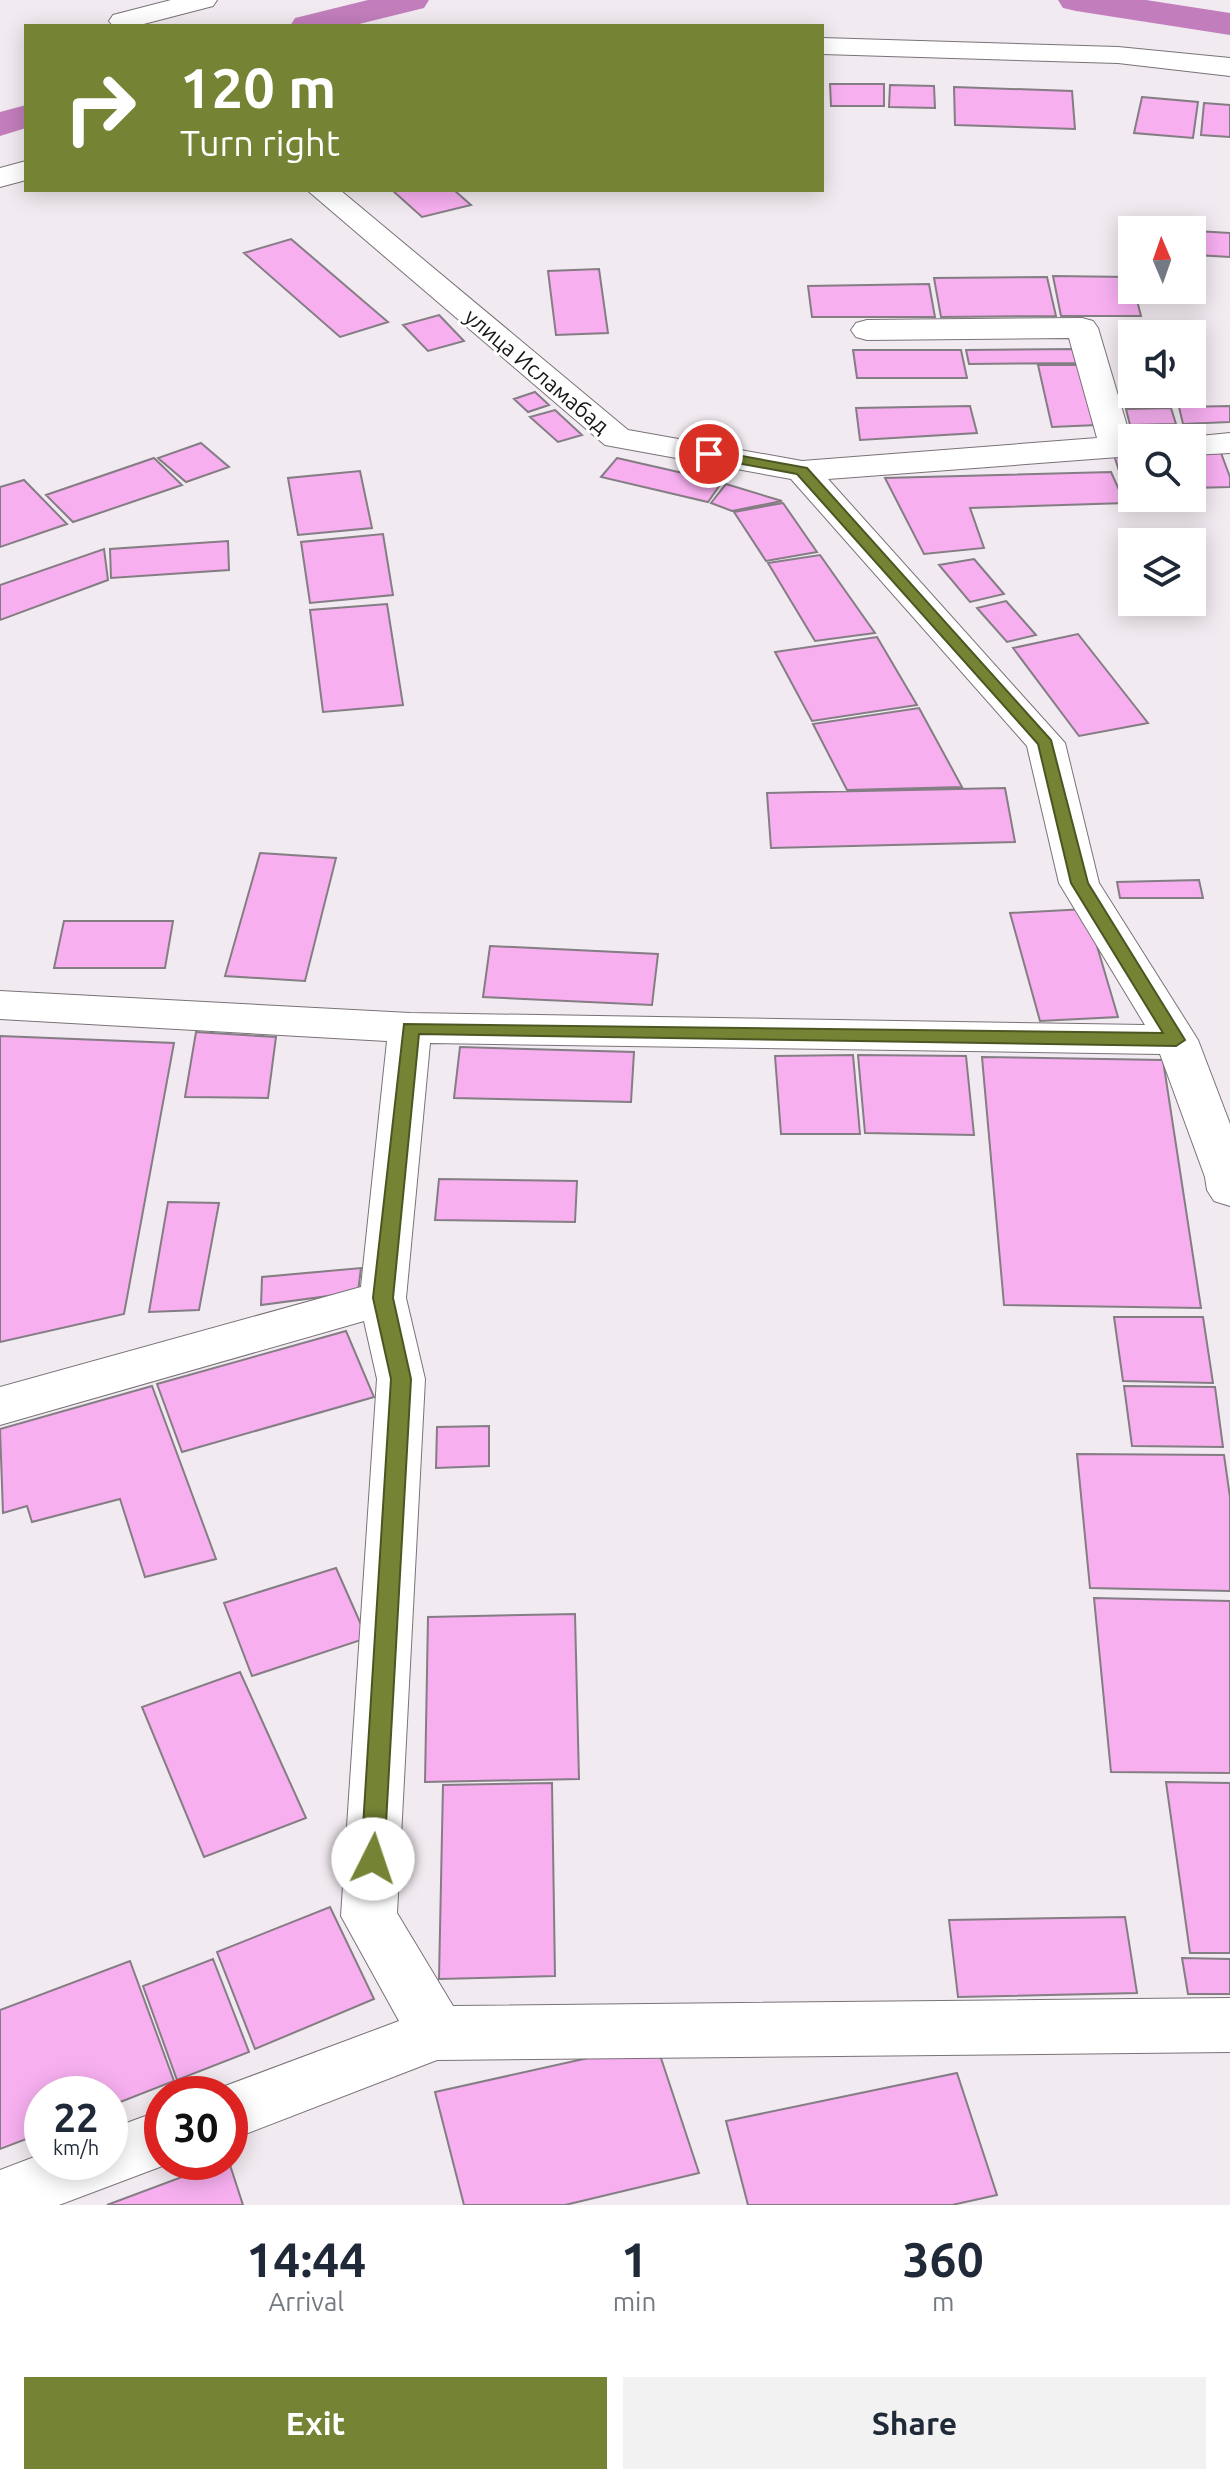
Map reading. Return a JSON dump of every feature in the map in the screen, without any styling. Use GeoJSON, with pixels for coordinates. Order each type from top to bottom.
{"type":"FeatureCollection","features":[{"type":"Feature","properties":{"kind":"street"},"geometry":{"type":"LineString","coordinates":[[100,0],[126,23],[203,0]]}},
{"type":"Feature","properties":{"kind":"street"},"geometry":{"type":"LineString","coordinates":[[824,46],[1118,55],[1230,67]]}},
{"type":"Feature","properties":{"kind":"street"},"geometry":{"type":"LineString","coordinates":[[0,178],[24,171]]}},
{"type":"Feature","properties":{"kind":"street","name":"улица Исламабад"},"geometry":{"type":"LineString","coordinates":[[324,192],[617,438],[802,471],[1118,447]]}},
{"type":"Feature","properties":{"kind":"street"},"geometry":{"type":"LineString","coordinates":[[867,330],[1082,328],[1118,430]]}},
{"type":"Feature","properties":{"kind":"street"},"geometry":{"type":"LineString","coordinates":[[1206,444],[1230,443]]}},
{"type":"Feature","properties":{"kind":"street"},"geometry":{"type":"LineString","coordinates":[[802,471],[1046,743],[1079,883],[1176,1040],[1228,1177],[1230,1190]]}},
{"type":"Feature","properties":{"kind":"street"},"geometry":{"type":"LineString","coordinates":[[0,1005],[410,1028],[1176,1040]]}},
{"type":"Feature","properties":{"kind":"street"},"geometry":{"type":"LineString","coordinates":[[410,1028],[383,1298],[401,1379],[369,1916],[437,2033]]}},
{"type":"Feature","properties":{"kind":"street"},"geometry":{"type":"LineString","coordinates":[[0,1406],[383,1298]]}},
{"type":"Feature","properties":{"kind":"street"},"geometry":{"type":"LineString","coordinates":[[248,2105],[437,2033],[1230,2025]]}},
{"type":"Feature","properties":{"kind":"street"},"geometry":{"type":"LineString","coordinates":[[0,2199],[50,2180]]}},
{"type":"Feature","properties":{"kind":"building"},"geometry":{"type":"Polygon","coordinates":[[[830,84],[884,84],[884,106],[831,106],[830,84]]]}},
{"type":"Feature","properties":{"kind":"building"},"geometry":{"type":"Polygon","coordinates":[[[890,85],[934,86],[935,108],[889,107],[890,85]]]}},
{"type":"Feature","properties":{"kind":"building"},"geometry":{"type":"Polygon","coordinates":[[[954,87],[1072,91],[1075,129],[955,125],[954,87]]]}},
{"type":"Feature","properties":{"kind":"building"},"geometry":{"type":"Polygon","coordinates":[[[1142,97],[1198,102],[1193,138],[1134,133],[1142,97]]]}},
{"type":"Feature","properties":{"kind":"building"},"geometry":{"type":"Polygon","coordinates":[[[1204,103],[1230,105],[1230,137],[1201,135],[1204,103]]]}},
{"type":"Feature","properties":{"kind":"building"},"geometry":{"type":"Polygon","coordinates":[[[394,192],[456,192],[471,205],[422,217],[394,192]]]}},
{"type":"Feature","properties":{"kind":"building"},"geometry":{"type":"Polygon","coordinates":[[[1206,232],[1230,233],[1230,257],[1206,256],[1206,232]]]}},
{"type":"Feature","properties":{"kind":"building"},"geometry":{"type":"Polygon","coordinates":[[[291,239],[388,322],[340,337],[244,253],[291,239]]]}},
{"type":"Feature","properties":{"kind":"building"},"geometry":{"type":"Polygon","coordinates":[[[599,269],[608,333],[556,335],[548,271],[599,269]]]}},
{"type":"Feature","properties":{"kind":"building"},"geometry":{"type":"Polygon","coordinates":[[[1053,276],[1118,277],[1118,304],[1138,304],[1141,316],[1061,316],[1053,276]]]}},
{"type":"Feature","properties":{"kind":"building"},"geometry":{"type":"Polygon","coordinates":[[[1047,277],[1056,316],[941,317],[934,278],[1047,277]]]}},
{"type":"Feature","properties":{"kind":"building"},"geometry":{"type":"Polygon","coordinates":[[[929,284],[935,317],[812,317],[808,286],[929,284]]]}},
{"type":"Feature","properties":{"kind":"building"},"geometry":{"type":"Polygon","coordinates":[[[439,315],[464,341],[428,351],[403,325],[439,315]]]}},
{"type":"Feature","properties":{"kind":"building"},"geometry":{"type":"Polygon","coordinates":[[[1079,349],[1082,363],[969,364],[966,350],[1079,349]]]}},
{"type":"Feature","properties":{"kind":"building"},"geometry":{"type":"Polygon","coordinates":[[[853,350],[961,350],[967,378],[857,378],[853,350]]]}},
{"type":"Feature","properties":{"kind":"building"},"geometry":{"type":"Polygon","coordinates":[[[1038,365],[1084,365],[1097,425],[1052,427],[1038,365]]]}},
{"type":"Feature","properties":{"kind":"building"},"geometry":{"type":"Polygon","coordinates":[[[535,392],[549,405],[528,412],[514,399],[535,392]]]}},
{"type":"Feature","properties":{"kind":"building"},"geometry":{"type":"Polygon","coordinates":[[[970,406],[977,433],[860,440],[856,408],[970,406]]]}},
{"type":"Feature","properties":{"kind":"building"},"geometry":{"type":"Polygon","coordinates":[[[1230,406],[1230,422],[1183,424],[1179,408],[1230,406]]]}},
{"type":"Feature","properties":{"kind":"building"},"geometry":{"type":"Polygon","coordinates":[[[1171,408],[1176,424],[1130,424],[1126,409],[1171,408]]]}},
{"type":"Feature","properties":{"kind":"building"},"geometry":{"type":"Polygon","coordinates":[[[555,410],[582,435],[558,442],[530,417],[555,410]]]}},
{"type":"Feature","properties":{"kind":"building"},"geometry":{"type":"Polygon","coordinates":[[[201,443],[229,467],[186,482],[158,458],[201,443]]]}},
{"type":"Feature","properties":{"kind":"building"},"geometry":{"type":"Polygon","coordinates":[[[1206,453],[1221,453],[1230,477],[1230,487],[1206,488],[1206,453]]]}},
{"type":"Feature","properties":{"kind":"building"},"geometry":{"type":"Polygon","coordinates":[[[154,458],[182,485],[73,522],[46,495],[154,458]]]}},
{"type":"Feature","properties":{"kind":"building"},"geometry":{"type":"Polygon","coordinates":[[[617,458],[722,482],[708,502],[601,477],[617,458]]]}},
{"type":"Feature","properties":{"kind":"building"},"geometry":{"type":"Polygon","coordinates":[[[360,471],[372,528],[298,535],[288,478],[360,471]]]}},
{"type":"Feature","properties":{"kind":"building"},"geometry":{"type":"Polygon","coordinates":[[[1111,472],[1118,488],[1118,503],[970,508],[984,548],[924,554],[885,478],[1111,472]]]}},
{"type":"Feature","properties":{"kind":"building"},"geometry":{"type":"Polygon","coordinates":[[[24,480],[67,524],[0,547],[0,487],[24,480]]]}},
{"type":"Feature","properties":{"kind":"building"},"geometry":{"type":"Polygon","coordinates":[[[726,484],[782,501],[732,511],[711,503],[726,484]]]}},
{"type":"Feature","properties":{"kind":"building"},"geometry":{"type":"Polygon","coordinates":[[[783,503],[817,552],[766,561],[734,512],[783,503]]]}},
{"type":"Feature","properties":{"kind":"building"},"geometry":{"type":"Polygon","coordinates":[[[383,534],[393,595],[310,603],[301,542],[383,534]]]}},
{"type":"Feature","properties":{"kind":"building"},"geometry":{"type":"Polygon","coordinates":[[[228,541],[229,570],[111,578],[110,549],[228,541]]]}},
{"type":"Feature","properties":{"kind":"building"},"geometry":{"type":"Polygon","coordinates":[[[104,549],[108,580],[0,620],[0,585],[104,549]]]}},
{"type":"Feature","properties":{"kind":"building"},"geometry":{"type":"Polygon","coordinates":[[[820,555],[875,633],[815,641],[768,563],[820,555]]]}},
{"type":"Feature","properties":{"kind":"building"},"geometry":{"type":"Polygon","coordinates":[[[974,559],[1004,594],[970,602],[939,565],[974,559]]]}},
{"type":"Feature","properties":{"kind":"building"},"geometry":{"type":"Polygon","coordinates":[[[1006,601],[1036,635],[1007,642],[977,608],[1006,601]]]}},
{"type":"Feature","properties":{"kind":"building"},"geometry":{"type":"Polygon","coordinates":[[[387,604],[403,705],[323,712],[310,610],[387,604]]]}},
{"type":"Feature","properties":{"kind":"building"},"geometry":{"type":"Polygon","coordinates":[[[1078,634],[1148,723],[1079,736],[1013,648],[1078,634]]]}},
{"type":"Feature","properties":{"kind":"building"},"geometry":{"type":"Polygon","coordinates":[[[877,637],[917,705],[812,721],[775,652],[877,637]]]}},
{"type":"Feature","properties":{"kind":"building"},"geometry":{"type":"Polygon","coordinates":[[[919,708],[962,787],[847,790],[813,724],[919,708]]]}},
{"type":"Feature","properties":{"kind":"building"},"geometry":{"type":"Polygon","coordinates":[[[1005,788],[1015,842],[771,848],[767,793],[1005,788]]]}},
{"type":"Feature","properties":{"kind":"building"},"geometry":{"type":"Polygon","coordinates":[[[260,853],[336,858],[305,981],[225,976],[260,853]]]}},
{"type":"Feature","properties":{"kind":"building"},"geometry":{"type":"Polygon","coordinates":[[[1199,880],[1203,898],[1120,898],[1117,882],[1199,880]]]}},
{"type":"Feature","properties":{"kind":"building"},"geometry":{"type":"Polygon","coordinates":[[[1086,909],[1118,1017],[1040,1021],[1010,913],[1086,909]]]}},
{"type":"Feature","properties":{"kind":"building"},"geometry":{"type":"Polygon","coordinates":[[[64,921],[173,921],[165,968],[54,968],[64,921]]]}},
{"type":"Feature","properties":{"kind":"building"},"geometry":{"type":"Polygon","coordinates":[[[490,946],[658,954],[652,1005],[483,997],[490,946]]]}},
{"type":"Feature","properties":{"kind":"building"},"geometry":{"type":"Polygon","coordinates":[[[196,1032],[276,1037],[268,1098],[185,1097],[196,1032]]]}},
{"type":"Feature","properties":{"kind":"building"},"geometry":{"type":"Polygon","coordinates":[[[0,1036],[174,1043],[124,1314],[0,1342],[0,1036]]]}},
{"type":"Feature","properties":{"kind":"building"},"geometry":{"type":"Polygon","coordinates":[[[460,1047],[634,1052],[631,1102],[454,1098],[460,1047]]]}},
{"type":"Feature","properties":{"kind":"building"},"geometry":{"type":"Polygon","coordinates":[[[853,1055],[860,1134],[781,1134],[775,1056],[853,1055]]]}},
{"type":"Feature","properties":{"kind":"building"},"geometry":{"type":"Polygon","coordinates":[[[858,1055],[966,1056],[974,1135],[865,1133],[858,1055]]]}},
{"type":"Feature","properties":{"kind":"building"},"geometry":{"type":"Polygon","coordinates":[[[982,1057],[1163,1060],[1201,1308],[1004,1305],[982,1057]]]}},
{"type":"Feature","properties":{"kind":"building"},"geometry":{"type":"Polygon","coordinates":[[[439,1179],[577,1181],[575,1222],[435,1220],[439,1179]]]}},
{"type":"Feature","properties":{"kind":"building"},"geometry":{"type":"Polygon","coordinates":[[[168,1202],[219,1203],[199,1310],[149,1312],[168,1202]]]}},
{"type":"Feature","properties":{"kind":"building"},"geometry":{"type":"Polygon","coordinates":[[[361,1268],[358,1292],[261,1305],[262,1277],[361,1268]]]}},
{"type":"Feature","properties":{"kind":"building"},"geometry":{"type":"Polygon","coordinates":[[[1114,1317],[1203,1317],[1213,1383],[1123,1381],[1114,1317]]]}},
{"type":"Feature","properties":{"kind":"building"},"geometry":{"type":"Polygon","coordinates":[[[346,1331],[374,1397],[182,1452],[157,1384],[346,1331]]]}},
{"type":"Feature","properties":{"kind":"building"},"geometry":{"type":"Polygon","coordinates":[[[152,1386],[216,1559],[145,1577],[120,1499],[32,1522],[27,1506],[3,1513],[0,1429],[152,1386]]]}},
{"type":"Feature","properties":{"kind":"building"},"geometry":{"type":"Polygon","coordinates":[[[1124,1386],[1215,1387],[1223,1447],[1132,1446],[1124,1386]]]}},
{"type":"Feature","properties":{"kind":"building"},"geometry":{"type":"Polygon","coordinates":[[[489,1426],[489,1466],[436,1468],[437,1427],[489,1426]]]}},
{"type":"Feature","properties":{"kind":"building"},"geometry":{"type":"Polygon","coordinates":[[[1077,1454],[1224,1455],[1230,1497],[1230,1591],[1090,1588],[1077,1454]]]}},
{"type":"Feature","properties":{"kind":"building"},"geometry":{"type":"Polygon","coordinates":[[[336,1568],[367,1638],[252,1676],[224,1603],[336,1568]]]}},
{"type":"Feature","properties":{"kind":"building"},"geometry":{"type":"Polygon","coordinates":[[[1094,1598],[1230,1601],[1230,1773],[1111,1772],[1094,1598]]]}},
{"type":"Feature","properties":{"kind":"building"},"geometry":{"type":"Polygon","coordinates":[[[575,1614],[579,1779],[425,1782],[428,1617],[575,1614]]]}},
{"type":"Feature","properties":{"kind":"building"},"geometry":{"type":"Polygon","coordinates":[[[240,1672],[306,1818],[204,1857],[142,1707],[240,1672]]]}},
{"type":"Feature","properties":{"kind":"building"},"geometry":{"type":"Polygon","coordinates":[[[1166,1782],[1230,1783],[1230,1953],[1190,1953],[1166,1782]]]}},
{"type":"Feature","properties":{"kind":"building"},"geometry":{"type":"Polygon","coordinates":[[[552,1783],[555,1976],[439,1979],[443,1785],[552,1783]]]}},
{"type":"Feature","properties":{"kind":"building"},"geometry":{"type":"Polygon","coordinates":[[[330,1907],[374,1999],[255,2049],[217,1952],[330,1907]]]}},
{"type":"Feature","properties":{"kind":"building"},"geometry":{"type":"Polygon","coordinates":[[[1125,1917],[1137,1993],[958,1997],[949,1920],[1125,1917]]]}},
{"type":"Feature","properties":{"kind":"building"},"geometry":{"type":"Polygon","coordinates":[[[1182,1958],[1230,1959],[1230,1994],[1188,1994],[1182,1958]]]}},
{"type":"Feature","properties":{"kind":"building"},"geometry":{"type":"Polygon","coordinates":[[[213,1959],[249,2052],[187,2076],[176,2076],[143,1986],[213,1959]]]}},
{"type":"Feature","properties":{"kind":"building"},"geometry":{"type":"Polygon","coordinates":[[[130,1961],[172,2076],[144,2076],[144,2093],[128,2099],[128,2076],[24,2076],[24,2140],[0,2149],[0,2010],[130,1961]]]}},
{"type":"Feature","properties":{"kind":"building"},"geometry":{"type":"Polygon","coordinates":[[[656,2043],[699,2173],[565,2205],[464,2205],[435,2092],[656,2043]]]}},
{"type":"Feature","properties":{"kind":"building"},"geometry":{"type":"Polygon","coordinates":[[[957,2073],[997,2195],[952,2205],[748,2205],[726,2121],[957,2073]]]}},
{"type":"Feature","properties":{"kind":"building"},"geometry":{"type":"Polygon","coordinates":[[[174,2180],[235,2180],[243,2205],[107,2205],[174,2180]]]}},
{"type":"Feature","properties":{"kind":"waterway"},"geometry":{"type":"LineString","coordinates":[[316,24],[411,0]]}},
{"type":"Feature","properties":{"kind":"waterway"},"geometry":{"type":"LineString","coordinates":[[1076,0],[1230,24]]}},
{"type":"Feature","properties":{"kind":"waterway"},"geometry":{"type":"LineString","coordinates":[[0,124],[24,117]]}},
{"type":"Feature","properties":{"kind":"route"},"geometry":{"type":"LineString","coordinates":[[373,1859],[401,1379],[383,1298],[410,1028],[1176,1040],[1079,883],[1046,743],[802,471],[709,454]]}}]}
